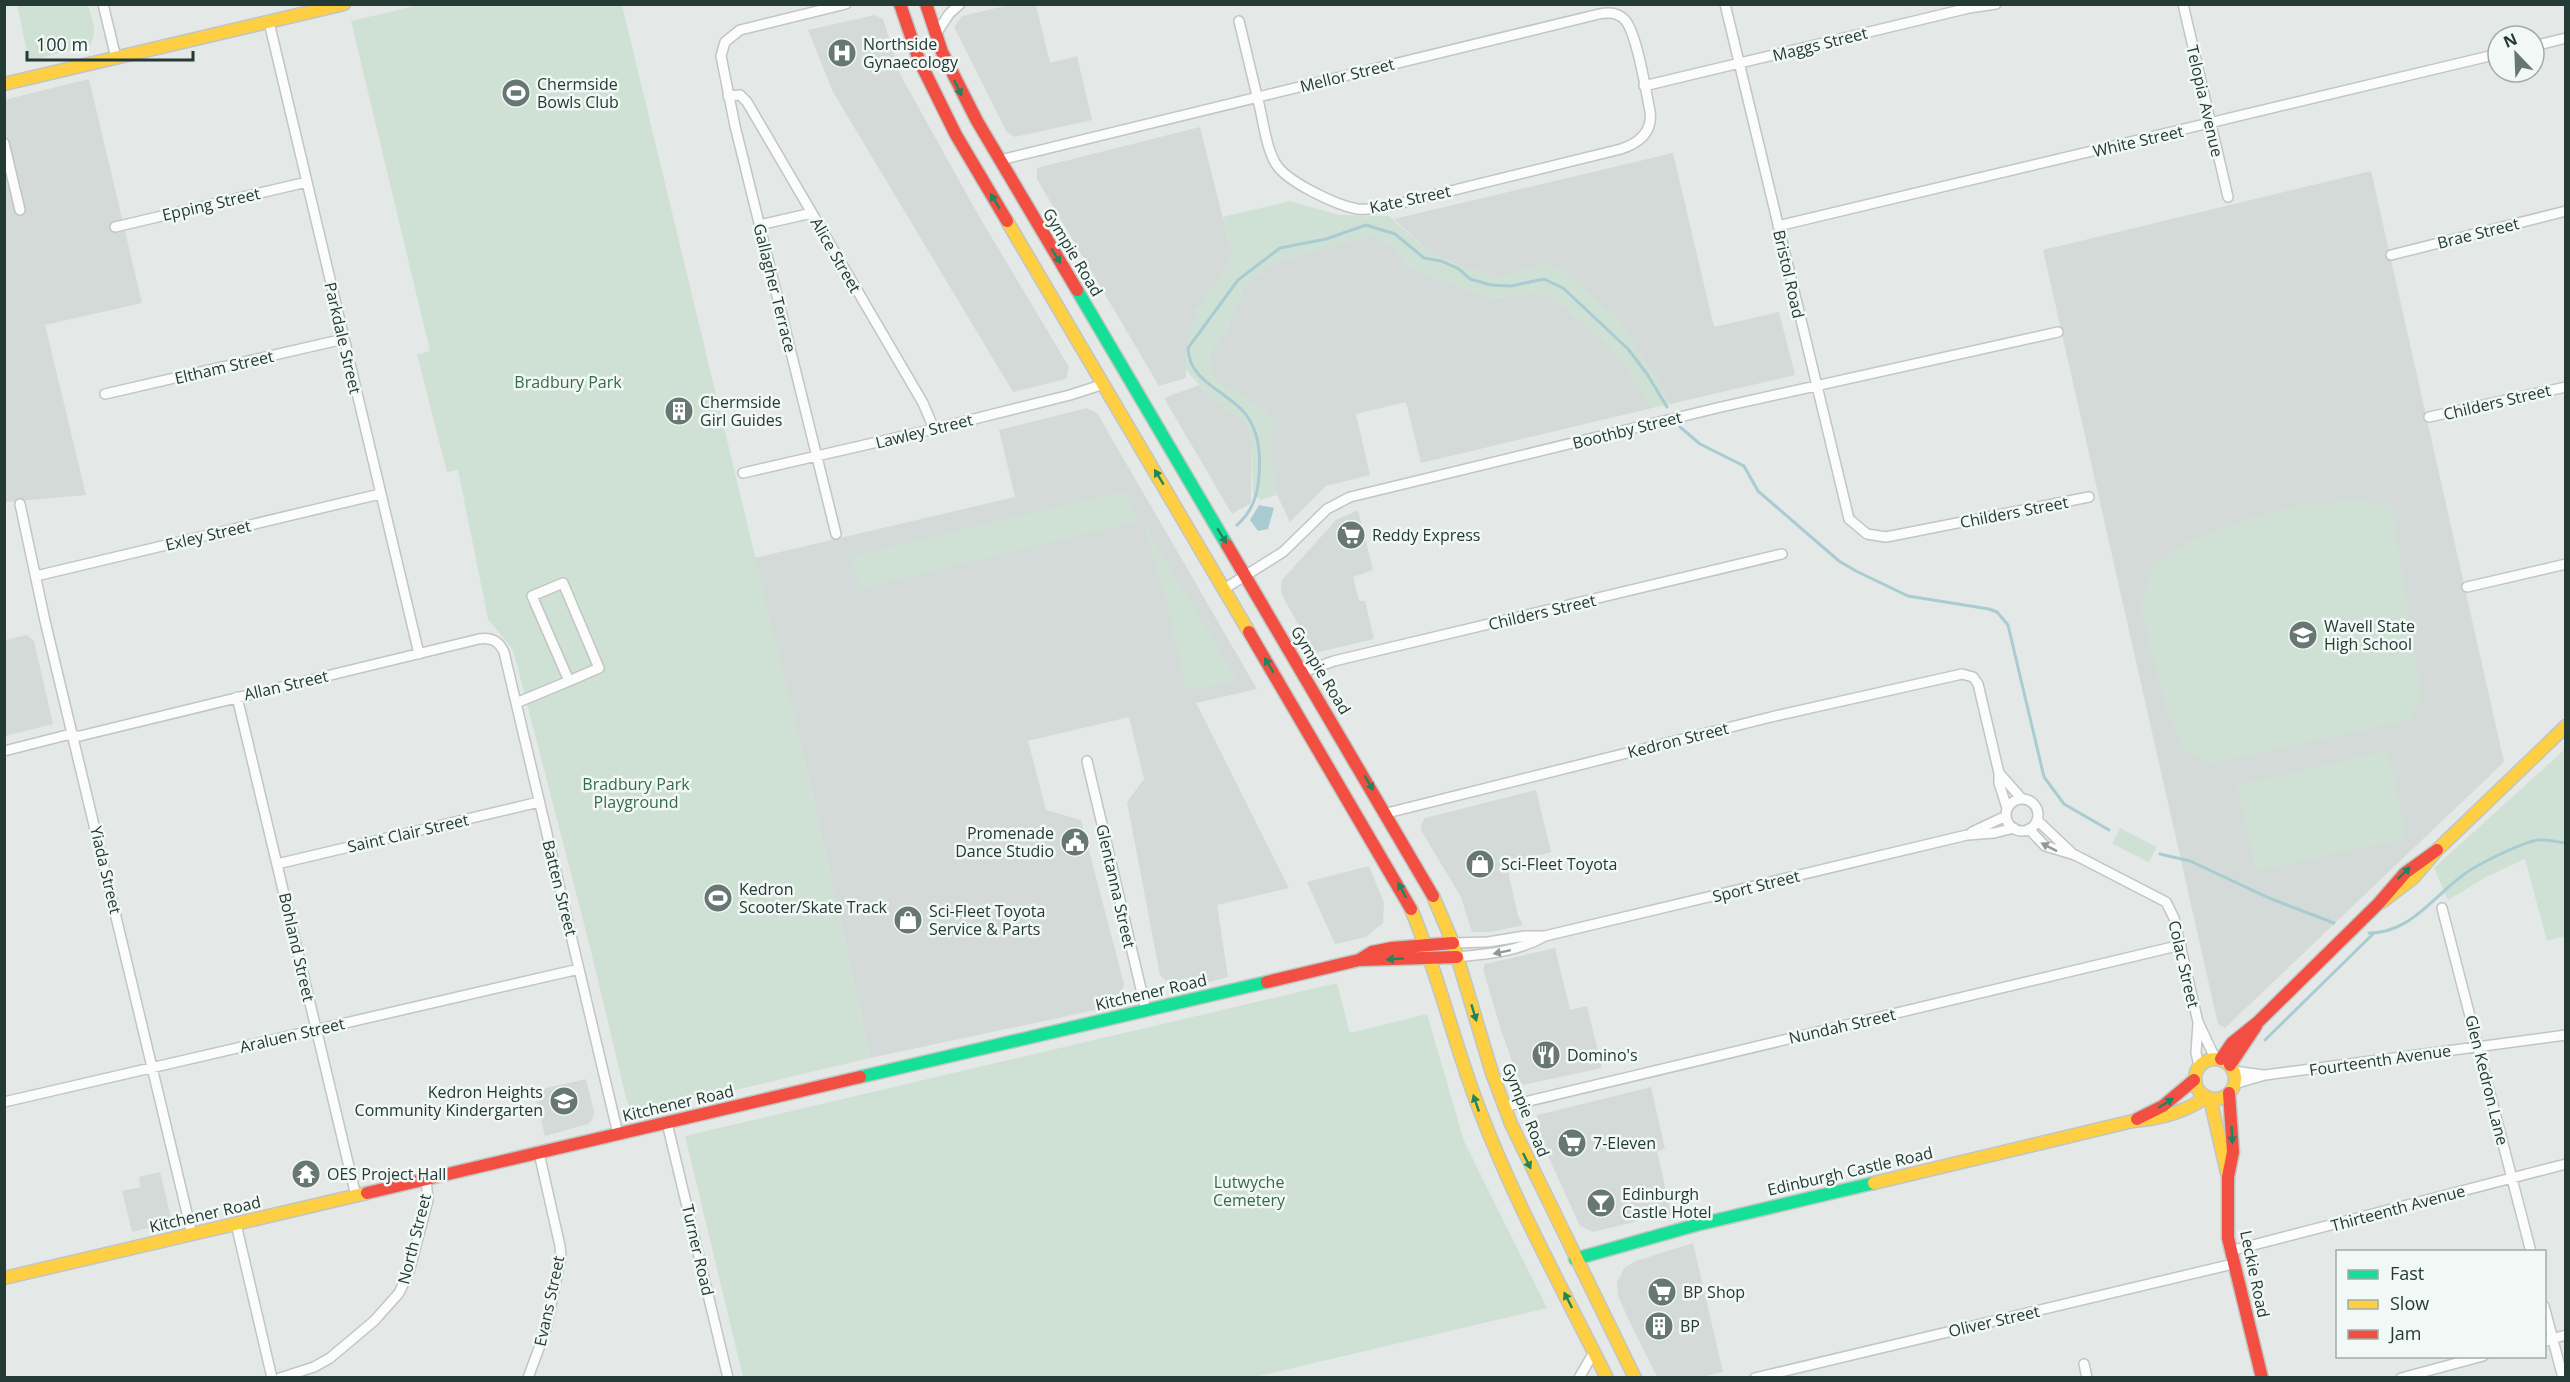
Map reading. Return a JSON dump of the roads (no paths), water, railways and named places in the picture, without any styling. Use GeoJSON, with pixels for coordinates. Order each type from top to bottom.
{"type":"FeatureCollection","features":[{"type":"Feature","properties":{"kind":"main road"},"geometry":{"type":"LineString","coordinates":[[4,84],[344,4]]}},
{"type":"Feature","properties":{"kind":"main road"},"geometry":{"type":"LineString","coordinates":[[900,4],[919,60],[942,109],[1385,859],[1408,903],[1431,957],[1486,1129],[1607,1377]]}},
{"type":"Feature","properties":{"kind":"main road","name":"Gympie Road"},"geometry":{"type":"LineString","coordinates":[[926,4],[961,93],[1430,888],[1453,943],[1504,1107],[1575,1259],[1635,1377]]}},
{"type":"Feature","properties":{"kind":"main road"},"geometry":{"type":"LineString","coordinates":[[1188,528],[1199,522],[1196,513],[1198,495]]}},
{"type":"Feature","properties":{"kind":"main road"},"geometry":{"type":"LineString","coordinates":[[2225,1063],[2209,1059],[2199,1066],[2194,1080],[2198,1090],[2208,1098],[2223,1097],[2232,1089],[2225,1063],[2226,1049],[2239,1035],[2258,1022],[2379,903],[2394,882],[2416,862],[2437,850],[2565,726]]}},
{"type":"Feature","properties":{"kind":"main road","name":"Kitchener Road"},"geometry":{"type":"LineString","coordinates":[[4,1278],[1359,960],[1381,950],[1453,943]]}},
{"type":"Feature","properties":{"kind":"main road","name":"Kitchener Road"},"geometry":{"type":"LineString","coordinates":[[1359,960],[1457,957]]}},
{"type":"Feature","properties":{"kind":"main road","name":"Edinburgh Castle Road"},"geometry":{"type":"LineString","coordinates":[[1575,1259],[1696,1225],[2133,1120],[2163,1106],[2194,1080]]}},
{"type":"Feature","properties":{"kind":"main road","name":"Leckie Road"},"geometry":{"type":"LineString","coordinates":[[2232,1089],[2233,1152],[2228,1177],[2227,1223],[2231,1257],[2262,1377]]}},
{"type":"Feature","properties":{"kind":"main road","name":"Leckie Road"},"geometry":{"type":"LineString","coordinates":[[2208,1098],[2228,1177]]}},
{"type":"Feature","properties":{"kind":"main road","name":"Edinburgh Castle Road"},"geometry":{"type":"LineString","coordinates":[[2133,1120],[2157,1120],[2194,1107],[2208,1098]]}},
{"type":"Feature","properties":{"kind":"street"},"geometry":{"type":"LineString","coordinates":[[103,4],[116,58]]}},
{"type":"Feature","properties":{"kind":"street","name":"Gallagher Terrace"},"geometry":{"type":"LineString","coordinates":[[836,534],[759,225],[728,96],[721,56],[725,42],[734,33],[745,28],[846,4]]}},
{"type":"Feature","properties":{"kind":"street"},"geometry":{"type":"LineString","coordinates":[[936,34],[949,14],[960,4]]}},
{"type":"Feature","properties":{"kind":"street","name":"Bristol Road"},"geometry":{"type":"LineString","coordinates":[[1725,4],[1845,511],[1853,524],[1867,534]]}},
{"type":"Feature","properties":{"kind":"street","name":"Maggs Street"},"geometry":{"type":"LineString","coordinates":[[1644,86],[1969,8],[1996,4]]}},
{"type":"Feature","properties":{"kind":"street","name":"Telopia Avenue"},"geometry":{"type":"LineString","coordinates":[[2183,4],[2228,197]]}},
{"type":"Feature","properties":{"kind":"street","name":"Mellor Street"},"geometry":{"type":"LineString","coordinates":[[1000,160],[1606,12],[1619,15],[1629,26],[1644,86]]}},
{"type":"Feature","properties":{"kind":"street","name":"Kate Street"},"geometry":{"type":"LineString","coordinates":[[1239,21],[1274,159],[1282,171],[1295,181],[1341,204],[1366,209],[1385,207],[1628,147],[1641,139],[1650,123],[1644,86]]}},
{"type":"Feature","properties":{"kind":"street","name":"Parkdale Street"},"geometry":{"type":"LineString","coordinates":[[269,22],[419,654]]}},
{"type":"Feature","properties":{"kind":"street"},"geometry":{"type":"LineString","coordinates":[[2546,43],[2565,38]]}},
{"type":"Feature","properties":{"kind":"street","name":"White Street"},"geometry":{"type":"LineString","coordinates":[[1778,226],[2486,57]]}},
{"type":"Feature","properties":{"kind":"street","name":"Alice Street"},"geometry":{"type":"LineString","coordinates":[[728,96],[740,95],[747,102],[923,403],[934,429]]}},
{"type":"Feature","properties":{"kind":"street"},"geometry":{"type":"LineString","coordinates":[[4,143],[20,210]]}},
{"type":"Feature","properties":{"kind":"street","name":"Epping Street"},"geometry":{"type":"LineString","coordinates":[[115,227],[307,182]]}},
{"type":"Feature","properties":{"kind":"street","name":"Brae Street"},"geometry":{"type":"LineString","coordinates":[[2391,255],[2565,210]]}},
{"type":"Feature","properties":{"kind":"street"},"geometry":{"type":"LineString","coordinates":[[759,225],[812,213]]}},
{"type":"Feature","properties":{"kind":"street","name":"Boothby Street"},"geometry":{"type":"LineString","coordinates":[[1224,589],[1290,546],[1327,509],[1350,497],[1815,386],[2058,332]]}},
{"type":"Feature","properties":{"kind":"street","name":"Eltham Street"},"geometry":{"type":"LineString","coordinates":[[105,394],[344,339]]}},
{"type":"Feature","properties":{"kind":"street","name":"Lawley Street"},"geometry":{"type":"LineString","coordinates":[[743,473],[934,429],[1070,395],[1104,384]]}},
{"type":"Feature","properties":{"kind":"street","name":"Childers Street"},"geometry":{"type":"LineString","coordinates":[[2429,417],[2565,387]]}},
{"type":"Feature","properties":{"kind":"street","name":"Exley Street"},"geometry":{"type":"LineString","coordinates":[[36,576],[380,494]]}},
{"type":"Feature","properties":{"kind":"street","name":"Childers Street"},"geometry":{"type":"LineString","coordinates":[[1867,534],[1886,537],[2090,497]]}},
{"type":"Feature","properties":{"kind":"street","name":"Yiada Street"},"geometry":{"type":"LineString","coordinates":[[20,504],[192,1234]]}},
{"type":"Feature","properties":{"kind":"street","name":"Childers Street"},"geometry":{"type":"LineString","coordinates":[[1303,672],[1334,661],[1782,554]]}},
{"type":"Feature","properties":{"kind":"street"},"geometry":{"type":"LineString","coordinates":[[2467,587],[2565,564]]}},
{"type":"Feature","properties":{"kind":"street"},"geometry":{"type":"LineString","coordinates":[[516,703],[569,681],[600,668],[563,583],[532,596],[569,681]]}},
{"type":"Feature","properties":{"kind":"street","name":"Allan Street"},"geometry":{"type":"LineString","coordinates":[[4,750],[74,735],[80,736],[484,638],[498,643]]}},
{"type":"Feature","properties":{"kind":"street","name":"Batten Street"},"geometry":{"type":"LineString","coordinates":[[498,643],[504,652],[618,1134]]}},
{"type":"Feature","properties":{"kind":"street","name":"Kedron Street"},"geometry":{"type":"LineString","coordinates":[[1387,813],[1771,717],[1958,674],[1970,675],[1979,689],[1999,772]]}},
{"type":"Feature","properties":{"kind":"street","name":"Bohland Street"},"geometry":{"type":"LineString","coordinates":[[237,697],[356,1196]]}},
{"type":"Feature","properties":{"kind":"street","name":"Glentanna Street"},"geometry":{"type":"LineString","coordinates":[[1087,761],[1146,1010]]}},
{"type":"Feature","properties":{"kind":"street"},"geometry":{"type":"LineString","coordinates":[[1999,772],[2022,799],[2035,805],[2037,820],[2029,829],[2014,828],[1999,783],[1999,772]]}},
{"type":"Feature","properties":{"kind":"street"},"geometry":{"type":"LineString","coordinates":[[2007,812],[2013,801],[2022,799]]}},
{"type":"Feature","properties":{"kind":"street","name":"Saint Clair Street"},"geometry":{"type":"LineString","coordinates":[[277,864],[539,802]]}},
{"type":"Feature","properties":{"kind":"street","name":"Sport Street"},"geometry":{"type":"LineString","coordinates":[[1967,835],[2007,812]]}},
{"type":"Feature","properties":{"kind":"street","name":"Colac Street"},"geometry":{"type":"LineString","coordinates":[[2037,820],[2074,855]]}},
{"type":"Feature","properties":{"kind":"street","name":"Sport Street"},"geometry":{"type":"LineString","coordinates":[[1453,943],[1545,936],[1967,835],[1994,833],[2014,828]]}},
{"type":"Feature","properties":{"kind":"street","name":"Colac Street"},"geometry":{"type":"LineString","coordinates":[[2029,829],[2045,846],[2074,855],[2166,902],[2171,910],[2181,945],[2198,1022],[2196,1053],[2199,1066]]}},
{"type":"Feature","properties":{"kind":"street","name":"Glen Kedron Lane"},"geometry":{"type":"LineString","coordinates":[[2442,908],[2530,1250]]}},
{"type":"Feature","properties":{"kind":"street","name":"Sport Street"},"geometry":{"type":"LineString","coordinates":[[1457,957],[1493,954],[1528,946],[1545,936]]}},
{"type":"Feature","properties":{"kind":"street","name":"Nundah Street"},"geometry":{"type":"LineString","coordinates":[[1504,1107],[2181,945]]}},
{"type":"Feature","properties":{"kind":"street","name":"Araluen Street"},"geometry":{"type":"LineString","coordinates":[[4,1102],[579,969]]}},
{"type":"Feature","properties":{"kind":"street","name":"Colac Street"},"geometry":{"type":"LineString","coordinates":[[2198,1022],[2225,1063]]}},
{"type":"Feature","properties":{"kind":"street","name":"Fourteenth Avenue"},"geometry":{"type":"LineString","coordinates":[[2232,1089],[2265,1075],[2565,1035]]}},
{"type":"Feature","properties":{"kind":"street","name":"Fourteenth Avenue"},"geometry":{"type":"LineString","coordinates":[[2225,1063],[2265,1075]]}},
{"type":"Feature","properties":{"kind":"street","name":"Turner Road"},"geometry":{"type":"LineString","coordinates":[[667,1123],[728,1377]]}},
{"type":"Feature","properties":{"kind":"street","name":"Evans Street"},"geometry":{"type":"LineString","coordinates":[[528,1377],[546,1329],[561,1257],[561,1246],[539,1153]]}},
{"type":"Feature","properties":{"kind":"street","name":"Thirteenth Avenue"},"geometry":{"type":"LineString","coordinates":[[2231,1257],[2565,1164]]}},
{"type":"Feature","properties":{"kind":"street","name":"North Street"},"geometry":{"type":"LineString","coordinates":[[280,1377],[330,1358],[374,1320],[399,1293],[409,1272],[428,1200],[426,1179]]}},
{"type":"Feature","properties":{"kind":"street"},"geometry":{"type":"LineString","coordinates":[[236,1224],[272,1377]]}},
{"type":"Feature","properties":{"kind":"street","name":"Oliver Street"},"geometry":{"type":"LineString","coordinates":[[1755,1377],[2231,1257]]}},
{"type":"Feature","properties":{"kind":"street"},"geometry":{"type":"LineString","coordinates":[[2546,1320],[2549,1340],[2563,1377]]}},
{"type":"Feature","properties":{"kind":"street"},"geometry":{"type":"LineString","coordinates":[[2549,1340],[2565,1335]]}},
{"type":"Feature","properties":{"kind":"street"},"geometry":{"type":"LineString","coordinates":[[1579,1377],[1594,1352]]}},
{"type":"Feature","properties":{"kind":"street"},"geometry":{"type":"LineString","coordinates":[[2401,1377],[2475,1358]]}},
{"type":"Feature","properties":{"kind":"street"},"geometry":{"type":"LineString","coordinates":[[2084,1364],[2087,1377]]}},
{"type":"Feature","properties":{"kind":"water"},"geometry":{"type":"Polygon","coordinates":[[[1259,505],[1274,508],[1268,529],[1258,531],[1250,520],[1259,505]]]}},
{"type":"Feature","properties":{"kind":"waterway"},"geometry":{"type":"LineString","coordinates":[[1237,525],[1250,509],[1257,490],[1260,459],[1256,434],[1243,411],[1194,369],[1188,348],[1238,280],[1280,248],[1326,239],[1366,225],[1395,234],[1424,258],[1441,261],[1459,269],[1470,279],[1491,285],[1511,286],[1544,279],[1563,288],[1628,349],[1647,374],[1667,407]]}},
{"type":"Feature","properties":{"kind":"waterway"},"geometry":{"type":"LineString","coordinates":[[1680,427],[1700,444],[1744,466],[1758,491],[1839,561],[1856,571],[1908,596],[1997,612],[2008,625],[2044,777],[2064,804],[2109,830]]}},
{"type":"Feature","properties":{"kind":"waterway"},"geometry":{"type":"LineString","coordinates":[[2369,933],[2384,931],[2409,921],[2462,876],[2498,855],[2538,840],[2566,843]]}},
{"type":"Feature","properties":{"kind":"waterway"},"geometry":{"type":"LineString","coordinates":[[2160,854],[2190,861],[2269,898],[2334,923]]}},
{"type":"Feature","properties":{"kind":"waterway"},"geometry":{"type":"LineString","coordinates":[[2265,1040],[2373,934]]}},
{"type":"Feature","properties":{"kind":"place","name":"Northside Gynaecology"},"geometry":{"type":"Point","coordinates":[842,53]}},
{"type":"Feature","properties":{"kind":"place","name":"Chermside Bowls Club"},"geometry":{"type":"Point","coordinates":[516,93]}},
{"type":"Feature","properties":{"kind":"place","name":"Chermside Girl Guides"},"geometry":{"type":"Point","coordinates":[679,411]}},
{"type":"Feature","properties":{"kind":"place","name":"Reddy Express"},"geometry":{"type":"Point","coordinates":[1351,535]}},
{"type":"Feature","properties":{"kind":"place","name":"Wavell State High School"},"geometry":{"type":"Point","coordinates":[2303,635]}},
{"type":"Feature","properties":{"kind":"place","name":"Promenade Dance Studio"},"geometry":{"type":"Point","coordinates":[1075,842]}},
{"type":"Feature","properties":{"kind":"place","name":"Sci-Fleet Toyota"},"geometry":{"type":"Point","coordinates":[1480,864]}},
{"type":"Feature","properties":{"kind":"place","name":"Kedron Scooter/Skate Track"},"geometry":{"type":"Point","coordinates":[718,898]}},
{"type":"Feature","properties":{"kind":"place","name":"Sci-Fleet Toyota Service & Parts"},"geometry":{"type":"Point","coordinates":[908,920]}},
{"type":"Feature","properties":{"kind":"place","name":"Domino's"},"geometry":{"type":"Point","coordinates":[1546,1055]}},
{"type":"Feature","properties":{"kind":"place","name":"Kedron Heights Community Kindergarten"},"geometry":{"type":"Point","coordinates":[564,1101]}},
{"type":"Feature","properties":{"kind":"place","name":"7-Eleven"},"geometry":{"type":"Point","coordinates":[1572,1143]}},
{"type":"Feature","properties":{"kind":"place","name":"OES Project Hall"},"geometry":{"type":"Point","coordinates":[306,1174]}},
{"type":"Feature","properties":{"kind":"place","name":"Edinburgh Castle Hotel"},"geometry":{"type":"Point","coordinates":[1601,1203]}},
{"type":"Feature","properties":{"kind":"place","name":"BP Shop"},"geometry":{"type":"Point","coordinates":[1662,1292]}},
{"type":"Feature","properties":{"kind":"place","name":"BP"},"geometry":{"type":"Point","coordinates":[1659,1326]}},
{"type":"Feature","properties":{"kind":"park label","name":"Bradbury Park"},"geometry":{"type":"Point","coordinates":[568,382]}},
{"type":"Feature","properties":{"kind":"park label","name":"Bradbury Park Playground"},"geometry":{"type":"Point","coordinates":[636,793]}},
{"type":"Feature","properties":{"kind":"park label","name":"Lutwyche Cemetery"},"geometry":{"type":"Point","coordinates":[1249,1191]}}]}
